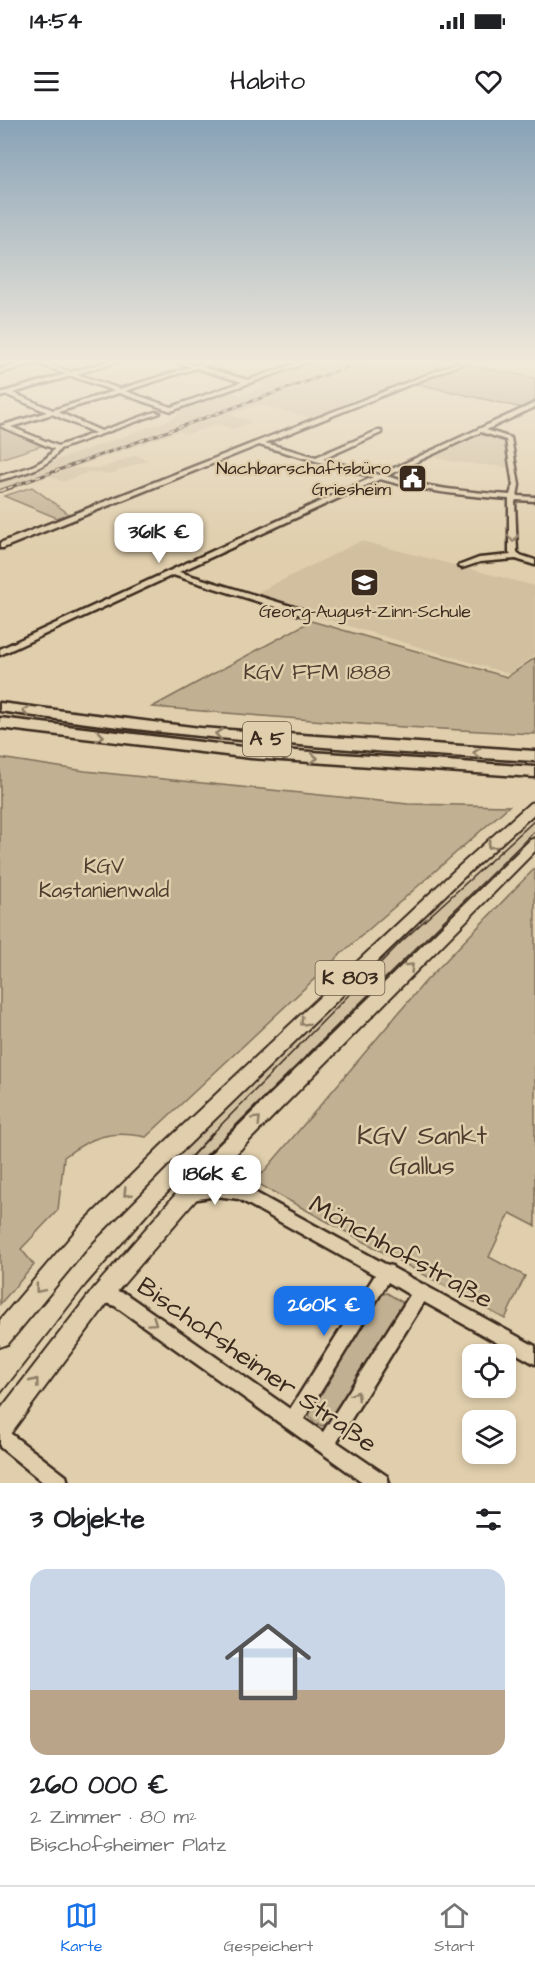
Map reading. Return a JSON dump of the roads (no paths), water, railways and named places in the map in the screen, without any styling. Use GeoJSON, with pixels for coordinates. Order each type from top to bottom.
{"type":"FeatureCollection","features":[{"type":"Feature","properties":{"kind":"highway","name":"A 5"},"geometry":{"type":"LineString","coordinates":[[0,707],[136,726],[249,737],[535,756]]}},
{"type":"Feature","properties":{"kind":"highway","name":"A 5"},"geometry":{"type":"LineString","coordinates":[[0,723],[251,753],[535,772]]}},
{"type":"Feature","properties":{"kind":"main road","name":"K 803"},"geometry":{"type":"LineString","coordinates":[[0,1336],[86,1234],[168,1152],[460,873],[535,807]]}},
{"type":"Feature","properties":{"kind":"main road","name":"K 803"},"geometry":{"type":"LineString","coordinates":[[188,1193],[224,1153],[535,843]]}},
{"type":"Feature","properties":{"kind":"main road"},"geometry":{"type":"LineString","coordinates":[[0,1429],[102,1294],[188,1193]]}},
{"type":"Feature","properties":{"kind":"street"},"geometry":{"type":"LineString","coordinates":[[78,424],[101,433]]}},
{"type":"Feature","properties":{"kind":"street"},"geometry":{"type":"LineString","coordinates":[[0,478],[50,460],[58,448],[130,424]]}},
{"type":"Feature","properties":{"kind":"street"},"geometry":{"type":"LineString","coordinates":[[0,546],[308,424]]}},
{"type":"Feature","properties":{"kind":"street"},"geometry":{"type":"LineString","coordinates":[[0,652],[494,424]]}},
{"type":"Feature","properties":{"kind":"street"},"geometry":{"type":"LineString","coordinates":[[3,426],[58,448]]}},
{"type":"Feature","properties":{"kind":"street"},"geometry":{"type":"LineString","coordinates":[[480,430],[509,439],[516,485],[513,553],[517,557]]}},
{"type":"Feature","properties":{"kind":"street"},"geometry":{"type":"LineString","coordinates":[[315,460],[379,432]]}},
{"type":"Feature","properties":{"kind":"street"},"geometry":{"type":"LineString","coordinates":[[259,443],[378,478],[441,491],[535,499]]}},
{"type":"Feature","properties":{"kind":"street"},"geometry":{"type":"LineString","coordinates":[[0,466],[12,474]]}},
{"type":"Feature","properties":{"kind":"street"},"geometry":{"type":"LineString","coordinates":[[462,566],[479,560],[517,557],[535,563]]}},
{"type":"Feature","properties":{"kind":"street"},"geometry":{"type":"LineString","coordinates":[[171,572],[304,613]]}},
{"type":"Feature","properties":{"kind":"street"},"geometry":{"type":"LineString","coordinates":[[224,1153],[229,1175],[242,1193]]}},
{"type":"Feature","properties":{"kind":"street","name":"Mönchhofstraße"},"geometry":{"type":"LineString","coordinates":[[188,1193],[216,1189],[242,1193],[535,1355]]}},
{"type":"Feature","properties":{"kind":"street"},"geometry":{"type":"LineString","coordinates":[[293,1421],[386,1272]]}},
{"type":"Feature","properties":{"kind":"street"},"geometry":{"type":"LineString","coordinates":[[325,1444],[421,1292]]}},
{"type":"Feature","properties":{"kind":"street","name":"Bischofsheimer Straße"},"geometry":{"type":"LineString","coordinates":[[102,1294],[120,1299],[380,1483]]}},
{"type":"Feature","properties":{"kind":"street"},"geometry":{"type":"LineString","coordinates":[[0,1436],[59,1483]]}},
{"type":"Feature","properties":{"kind":"tram line"},"geometry":{"type":"LineString","coordinates":[[212,1134],[400,943],[535,820]]}},
{"type":"Feature","properties":{"kind":"tram line"},"geometry":{"type":"LineString","coordinates":[[227,1134],[535,831]]}},
{"type":"Feature","properties":{"kind":"tram line"},"geometry":{"type":"LineString","coordinates":[[186,1162],[213,1133]]}},
{"type":"Feature","properties":{"kind":"tram line"},"geometry":{"type":"LineString","coordinates":[[0,1395],[86,1285],[158,1203],[229,1133]]}},
{"type":"Feature","properties":{"kind":"railway"},"geometry":{"type":"LineString","coordinates":[[8,488],[189,424]]}},
{"type":"Feature","properties":{"kind":"railway"},"geometry":{"type":"LineString","coordinates":[[0,491],[12,487]]}},
{"type":"Feature","properties":{"kind":"place","name":"Nachbarschaftsbüro Griesheim"},"geometry":{"type":"Point","coordinates":[412,478]}},
{"type":"Feature","properties":{"kind":"place","name":"Georg-August-Zinn-Schule"},"geometry":{"type":"Point","coordinates":[365,582]}},
{"type":"Feature","properties":{"kind":"park label","name":"KGV FFM 1888"},"geometry":{"type":"Point","coordinates":[317,672]}},
{"type":"Feature","properties":{"kind":"park label","name":"KGV Kastanienwald"},"geometry":{"type":"Point","coordinates":[104,878]}},
{"type":"Feature","properties":{"kind":"park label","name":"KGV Sankt Gallus"},"geometry":{"type":"Point","coordinates":[422,1151]}}]}
